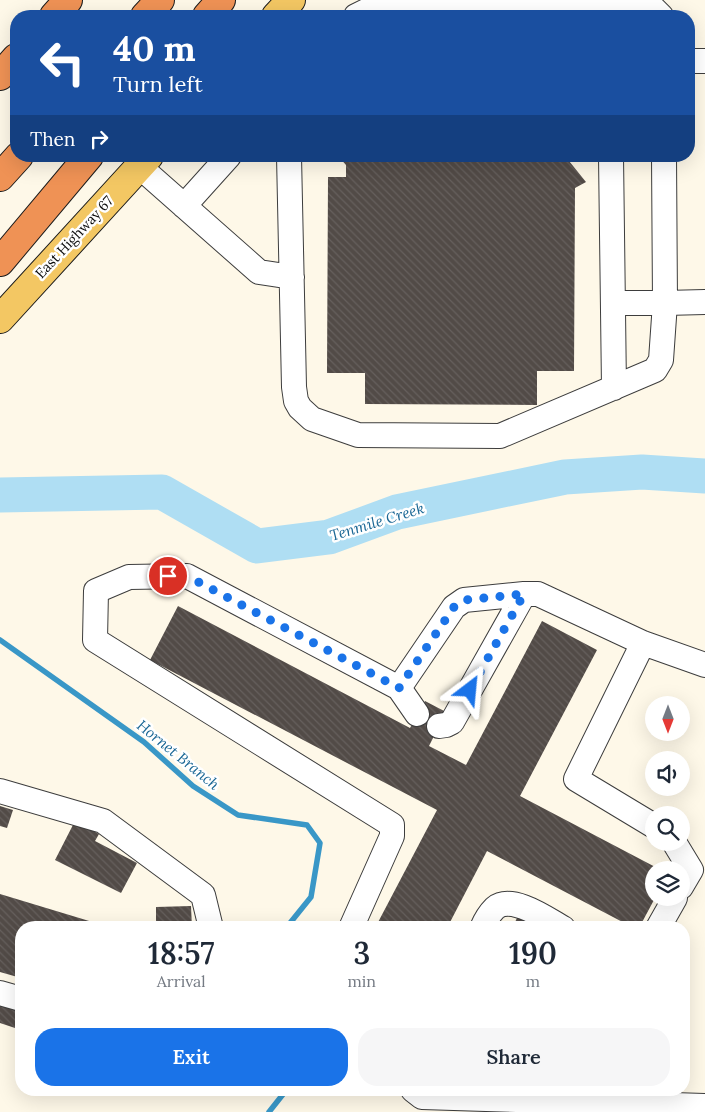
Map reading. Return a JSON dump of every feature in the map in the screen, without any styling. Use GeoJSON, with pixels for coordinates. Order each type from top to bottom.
{"type":"FeatureCollection","features":[{"type":"Feature","properties":{"kind":"highway"},"geometry":{"type":"LineString","coordinates":[[59,10],[68,0]]}},
{"type":"Feature","properties":{"kind":"highway"},"geometry":{"type":"LineString","coordinates":[[151,10],[160,0]]}},
{"type":"Feature","properties":{"kind":"highway"},"geometry":{"type":"LineString","coordinates":[[212,10],[221,0]]}},
{"type":"Feature","properties":{"kind":"highway"},"geometry":{"type":"LineString","coordinates":[[0,76],[10,65]]}},
{"type":"Feature","properties":{"kind":"highway"},"geometry":{"type":"LineString","coordinates":[[0,178],[14,162]]}},
{"type":"Feature","properties":{"kind":"highway"},"geometry":{"type":"LineString","coordinates":[[0,262],[84,162]]}},
{"type":"Feature","properties":{"kind":"main road"},"geometry":{"type":"LineString","coordinates":[[282,10],[291,0]]}},
{"type":"Feature","properties":{"kind":"main road","name":"East Highway 67"},"geometry":{"type":"LineString","coordinates":[[0,319],[143,162]]}},
{"type":"Feature","properties":{"kind":"lane"},"geometry":{"type":"LineString","coordinates":[[368,10],[653,8],[655,10]]}},
{"type":"Feature","properties":{"kind":"lane"},"geometry":{"type":"LineString","coordinates":[[145,162],[184,206],[259,272],[292,277]]}},
{"type":"Feature","properties":{"kind":"lane"},"geometry":{"type":"LineString","coordinates":[[184,206],[224,162]]}},
{"type":"Feature","properties":{"kind":"lane"},"geometry":{"type":"LineString","coordinates":[[289,162],[294,387],[296,401],[300,408],[312,419],[358,435],[500,436],[655,370],[661,360],[664,303],[664,162]]}},
{"type":"Feature","properties":{"kind":"lane"},"geometry":{"type":"LineString","coordinates":[[611,162],[614,388]]}},
{"type":"Feature","properties":{"kind":"lane"},"geometry":{"type":"LineString","coordinates":[[613,303],[705,302]]}},
{"type":"Feature","properties":{"kind":"lane"},"geometry":{"type":"LineString","coordinates":[[354,921],[392,836],[392,825],[96,640],[96,591],[129,577],[187,576],[399,688],[417,714]]}},
{"type":"Feature","properties":{"kind":"lane"},"geometry":{"type":"LineString","coordinates":[[439,726],[452,722],[524,594]]}},
{"type":"Feature","properties":{"kind":"lane"},"geometry":{"type":"LineString","coordinates":[[399,688],[454,607],[464,600],[524,594],[538,594],[642,643],[705,665]]}},
{"type":"Feature","properties":{"kind":"lane"},"geometry":{"type":"LineString","coordinates":[[642,643],[576,779],[645,821]]}},
{"type":"Feature","properties":{"kind":"lane"},"geometry":{"type":"LineString","coordinates":[[0,791],[103,821],[203,895],[209,921]]}},
{"type":"Feature","properties":{"kind":"lane"},"geometry":{"type":"LineString","coordinates":[[485,921],[496,907],[509,904],[526,907],[551,921]]}},
{"type":"Feature","properties":{"kind":"lane"},"geometry":{"type":"LineString","coordinates":[[662,921],[670,906]]}},
{"type":"Feature","properties":{"kind":"lane"},"geometry":{"type":"LineString","coordinates":[[0,992],[15,997]]}},
{"type":"Feature","properties":{"kind":"lane"},"geometry":{"type":"LineString","coordinates":[[421,1096],[546,1106],[705,1106]]}},
{"type":"Feature","properties":{"kind":"building"},"geometry":{"type":"Polygon","coordinates":[[[343,162],[570,162],[586,182],[575,188],[574,371],[537,371],[537,405],[365,404],[365,373],[327,373],[328,177],[346,177],[346,165],[343,162]]]}},
{"type":"Feature","properties":{"kind":"building"},"geometry":{"type":"Polygon","coordinates":[[[178,606],[410,728],[425,701],[446,712],[429,746],[466,765],[542,621],[597,650],[520,796],[645,862],[645,906],[651,906],[643,921],[621,921],[487,851],[451,921],[379,921],[437,810],[150,660],[178,606]]]}},
{"type":"Feature","properties":{"kind":"building"},"geometry":{"type":"Polygon","coordinates":[[[0,806],[13,810],[7,828],[0,826],[0,806]]]}},
{"type":"Feature","properties":{"kind":"building"},"geometry":{"type":"Polygon","coordinates":[[[75,821],[99,834],[95,841],[137,863],[121,893],[55,860],[75,821]]]}},
{"type":"Feature","properties":{"kind":"building"},"geometry":{"type":"Polygon","coordinates":[[[0,894],[89,921],[15,921],[15,976],[0,972],[0,894]]]}},
{"type":"Feature","properties":{"kind":"building"},"geometry":{"type":"Polygon","coordinates":[[[191,906],[192,921],[156,921],[156,907],[191,906]]]}},
{"type":"Feature","properties":{"kind":"building"},"geometry":{"type":"Polygon","coordinates":[[[518,916],[527,921],[516,921],[518,916]]]}},
{"type":"Feature","properties":{"kind":"building"},"geometry":{"type":"Polygon","coordinates":[[[0,1004],[15,1008],[15,1028],[0,1023],[0,1004]]]}},
{"type":"Feature","properties":{"kind":"waterway","name":"Tenmile Creek"},"geometry":{"type":"LineString","coordinates":[[0,495],[162,492],[257,546],[329,537],[397,512],[565,477],[642,472],[705,476]]}},
{"type":"Feature","properties":{"kind":"waterway","name":"Hornet Branch"},"geometry":{"type":"LineString","coordinates":[[0,640],[144,742],[193,786],[238,815],[307,825],[320,843],[311,897],[292,921]]}},
{"type":"Feature","properties":{"kind":"waterway","name":"Hornet Branch"},"geometry":{"type":"LineString","coordinates":[[269,1112],[282,1096]]}},
{"type":"Feature","properties":{"kind":"route"},"geometry":{"type":"LineString","coordinates":[[168,576],[187,576],[399,688],[454,607],[464,600],[524,594],[470,690]]}}]}
